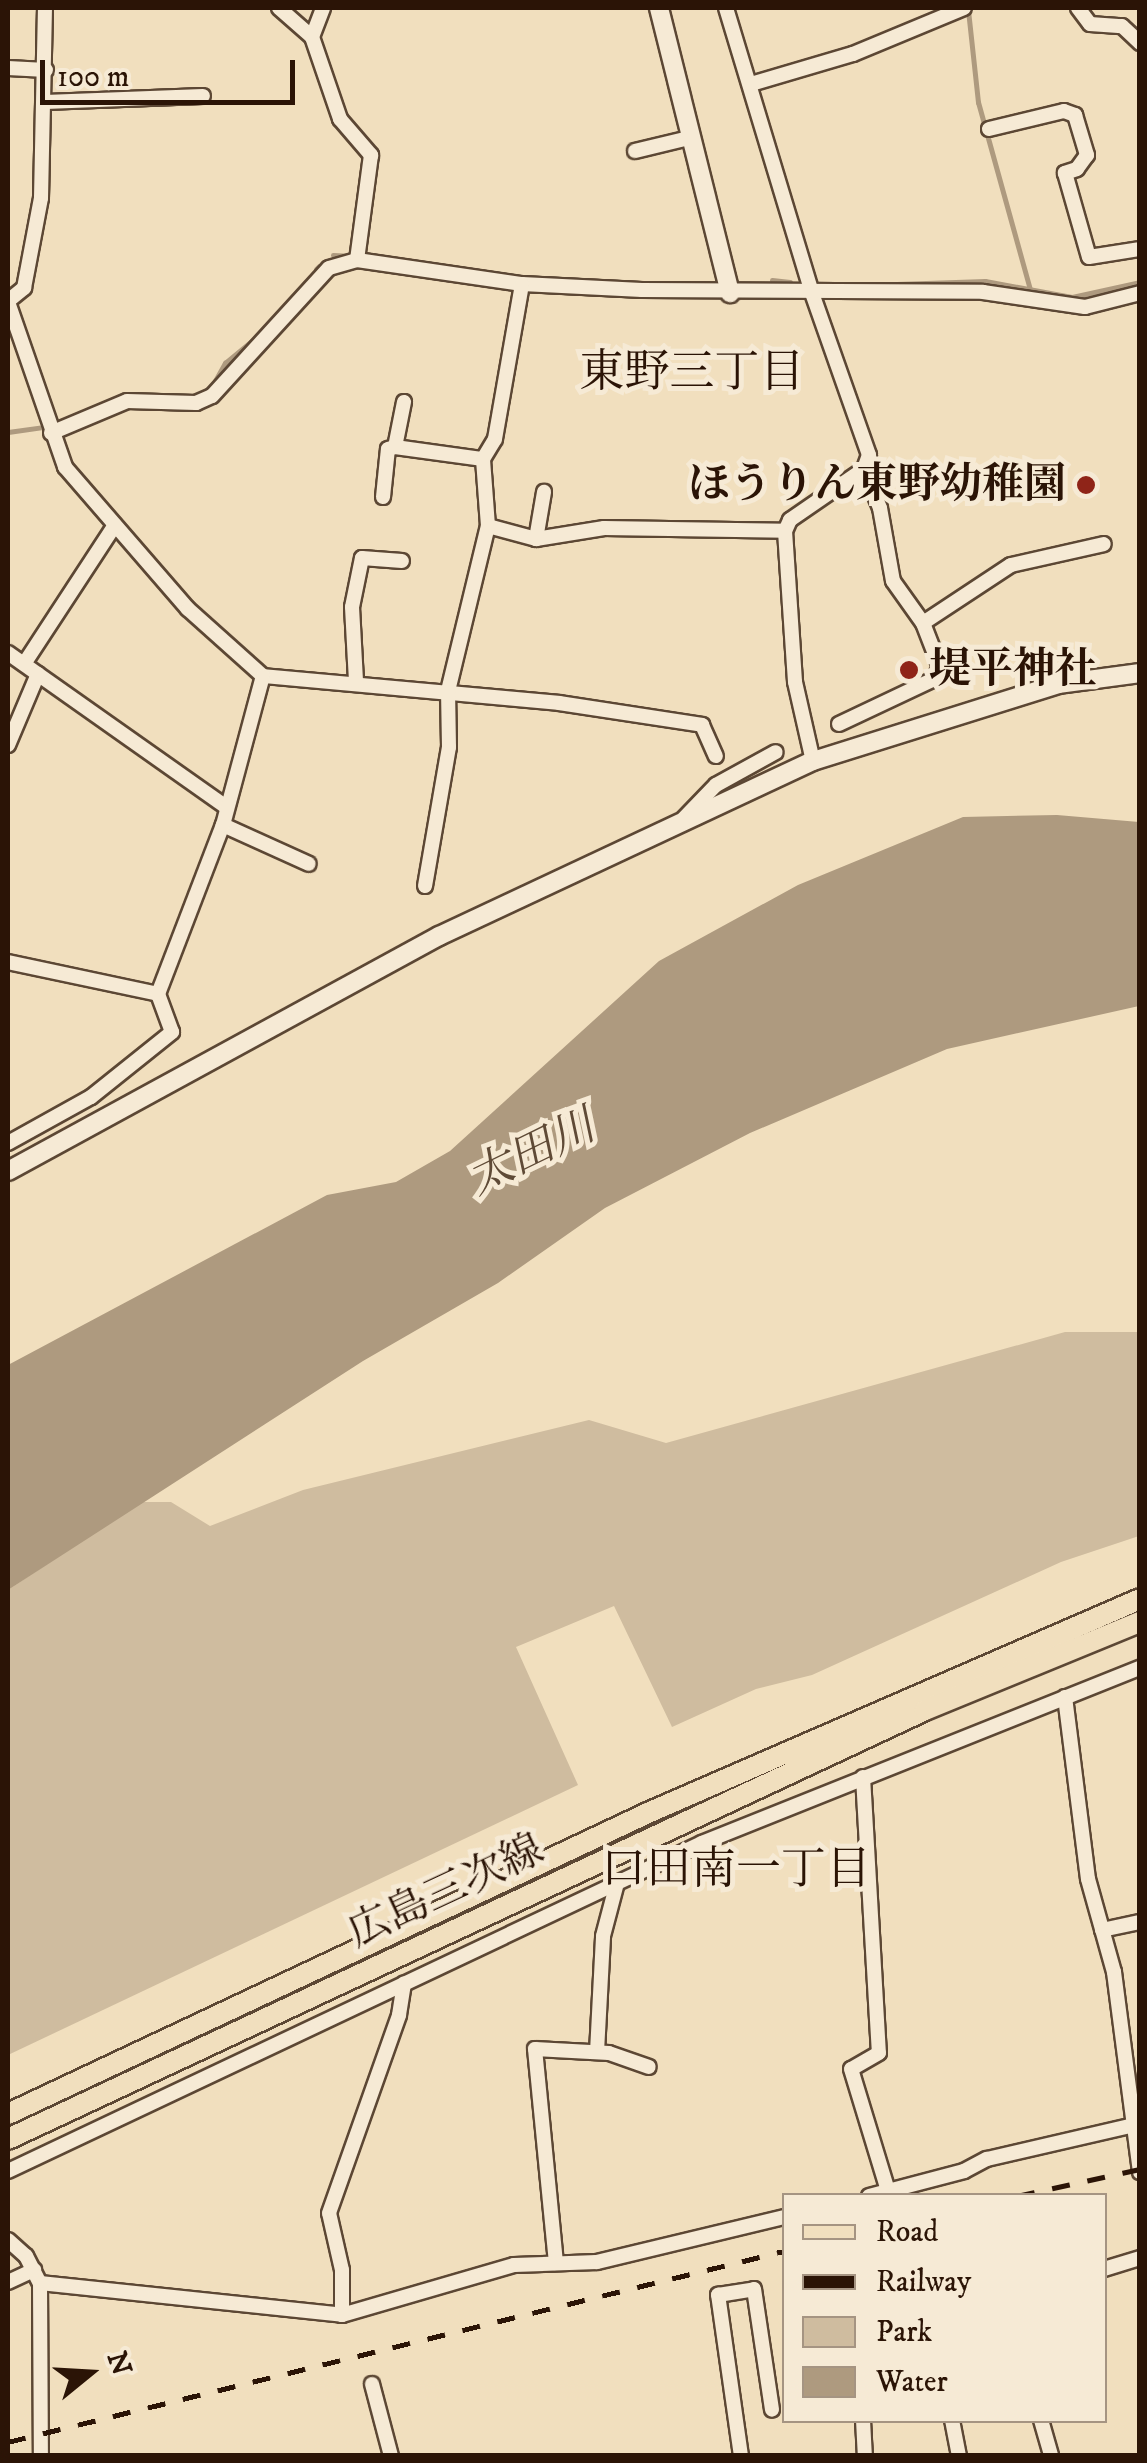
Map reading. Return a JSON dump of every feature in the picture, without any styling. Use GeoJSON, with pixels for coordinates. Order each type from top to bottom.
{"type":"FeatureCollection","features":[{"type":"Feature","properties":{"kind":"main road","name":"広島三次線"},"geometry":{"type":"LineString","coordinates":[[8,2114],[650,1812],[1140,1599]]}},
{"type":"Feature","properties":{"kind":"main road","name":"広島三次線"},"geometry":{"type":"LineString","coordinates":[[8,2139],[908,1718],[1140,1622]]}},
{"type":"Feature","properties":{"kind":"street"},"geometry":{"type":"LineString","coordinates":[[46,8],[41,198],[24,288],[8,302],[65,467],[188,609],[262,676],[448,690],[702,725],[716,756]]}},
{"type":"Feature","properties":{"kind":"street"},"geometry":{"type":"LineString","coordinates":[[279,8],[312,37],[340,119],[371,155],[357,260]]}},
{"type":"Feature","properties":{"kind":"street"},"geometry":{"type":"LineString","coordinates":[[312,37],[323,8]]}},
{"type":"Feature","properties":{"kind":"street"},"geometry":{"type":"LineString","coordinates":[[659,8],[730,293]]}},
{"type":"Feature","properties":{"kind":"street"},"geometry":{"type":"LineString","coordinates":[[726,8],[812,293],[867,439],[864,468],[880,508],[894,581],[924,623],[940,667],[934,679],[839,724]]}},
{"type":"Feature","properties":{"kind":"street"},"geometry":{"type":"LineString","coordinates":[[752,84],[853,54],[964,8]]}},
{"type":"Feature","properties":{"kind":"street"},"geometry":{"type":"LineString","coordinates":[[1078,8],[1090,24],[1122,26],[1140,43]]}},
{"type":"Feature","properties":{"kind":"street"},"geometry":{"type":"LineString","coordinates":[[8,68],[46,70]]}},
{"type":"Feature","properties":{"kind":"street"},"geometry":{"type":"LineString","coordinates":[[45,102],[203,96]]}},
{"type":"Feature","properties":{"kind":"street"},"geometry":{"type":"LineString","coordinates":[[990,128],[1064,111],[1075,116],[1087,155],[1078,170],[1065,173],[1089,257],[1140,249]]}},
{"type":"Feature","properties":{"kind":"street"},"geometry":{"type":"LineString","coordinates":[[635,151],[689,138]]}},
{"type":"Feature","properties":{"kind":"street"},"geometry":{"type":"LineString","coordinates":[[51,432],[127,401],[196,403],[212,396],[329,268],[357,260],[522,284],[730,293],[983,292],[1085,307],[1140,293]]}},
{"type":"Feature","properties":{"kind":"street"},"geometry":{"type":"LineString","coordinates":[[425,886],[449,747],[448,690],[488,526],[484,459],[495,439],[522,284]]}},
{"type":"Feature","properties":{"kind":"street"},"geometry":{"type":"LineString","coordinates":[[394,447],[404,402]]}},
{"type":"Feature","properties":{"kind":"street"},"geometry":{"type":"LineString","coordinates":[[383,497],[388,450],[394,447],[484,459]]}},
{"type":"Feature","properties":{"kind":"street"},"geometry":{"type":"LineString","coordinates":[[812,761],[795,682],[784,531],[790,520],[864,468]]}},
{"type":"Feature","properties":{"kind":"street"},"geometry":{"type":"LineString","coordinates":[[536,539],[544,492]]}},
{"type":"Feature","properties":{"kind":"street"},"geometry":{"type":"LineString","coordinates":[[24,664],[115,524]]}},
{"type":"Feature","properties":{"kind":"street"},"geometry":{"type":"LineString","coordinates":[[488,526],[536,539],[604,528],[784,531]]}},
{"type":"Feature","properties":{"kind":"street"},"geometry":{"type":"LineString","coordinates":[[924,623],[1011,565],[1104,544]]}},
{"type":"Feature","properties":{"kind":"street"},"geometry":{"type":"LineString","coordinates":[[356,681],[352,606],[362,558],[402,560]]}},
{"type":"Feature","properties":{"kind":"street"},"geometry":{"type":"LineString","coordinates":[[8,653],[226,807]]}},
{"type":"Feature","properties":{"kind":"street"},"geometry":{"type":"LineString","coordinates":[[8,1171],[439,936],[812,761],[1058,684],[1140,673]]}},
{"type":"Feature","properties":{"kind":"street"},"geometry":{"type":"LineString","coordinates":[[8,745],[38,674]]}},
{"type":"Feature","properties":{"kind":"street"},"geometry":{"type":"LineString","coordinates":[[8,1143],[90,1098],[172,1032],[158,994],[223,824],[262,676]]}},
{"type":"Feature","properties":{"kind":"street"},"geometry":{"type":"LineString","coordinates":[[874,710],[898,704]]}},
{"type":"Feature","properties":{"kind":"street"},"geometry":{"type":"LineString","coordinates":[[684,818],[716,785],[776,752]]}},
{"type":"Feature","properties":{"kind":"street"},"geometry":{"type":"LineString","coordinates":[[223,824],[309,864]]}},
{"type":"Feature","properties":{"kind":"street"},"geometry":{"type":"LineString","coordinates":[[8,962],[158,994]]}},
{"type":"Feature","properties":{"kind":"street"},"geometry":{"type":"LineString","coordinates":[[8,2171],[617,1884],[864,1777],[1140,1668]]}},
{"type":"Feature","properties":{"kind":"street"},"geometry":{"type":"LineString","coordinates":[[1065,1697],[1088,1879],[1114,1972],[1140,2172]]}},
{"type":"Feature","properties":{"kind":"street"},"geometry":{"type":"LineString","coordinates":[[864,1777],[879,2053],[851,2070],[888,2191]]}},
{"type":"Feature","properties":{"kind":"street"},"geometry":{"type":"LineString","coordinates":[[596,2052],[603,1936],[617,1884]]}},
{"type":"Feature","properties":{"kind":"street"},"geometry":{"type":"LineString","coordinates":[[1102,1930],[1140,1922]]}},
{"type":"Feature","properties":{"kind":"street"},"geometry":{"type":"LineString","coordinates":[[342,2315],[342,2270],[329,2213],[399,2014],[404,1983]]}},
{"type":"Feature","properties":{"kind":"street"},"geometry":{"type":"LineString","coordinates":[[556,2264],[535,2049],[596,2052],[649,2067]]}},
{"type":"Feature","properties":{"kind":"street"},"geometry":{"type":"LineString","coordinates":[[880,2193],[987,2159],[1135,2125]]}},
{"type":"Feature","properties":{"kind":"street"},"geometry":{"type":"LineString","coordinates":[[8,2282],[37,2276],[342,2315],[498,2268],[597,2262],[782,2217]]}},
{"type":"Feature","properties":{"kind":"street"},"geometry":{"type":"LineString","coordinates":[[8,2240],[37,2276],[41,2456]]}},
{"type":"Feature","properties":{"kind":"street"},"geometry":{"type":"LineString","coordinates":[[1107,2267],[1140,2258]]}},
{"type":"Feature","properties":{"kind":"street"},"geometry":{"type":"LineString","coordinates":[[742,2456],[718,2295],[754,2289],[772,2410]]}},
{"type":"Feature","properties":{"kind":"street"},"geometry":{"type":"LineString","coordinates":[[372,2384],[391,2456]]}},
{"type":"Feature","properties":{"kind":"street"},"geometry":{"type":"LineString","coordinates":[[863,2423],[865,2456]]}},
{"type":"Feature","properties":{"kind":"street"},"geometry":{"type":"LineString","coordinates":[[953,2423],[959,2456]]}},
{"type":"Feature","properties":{"kind":"street"},"geometry":{"type":"LineString","coordinates":[[1042,2423],[1052,2456]]}},
{"type":"Feature","properties":{"kind":"green space"},"geometry":{"type":"Polygon","coordinates":[[[1065,1332],[1139,1332],[1139,1536],[1061,1562],[812,1675],[756,1689],[672,1727],[614,1606],[516,1647],[578,1785],[8,2055],[8,1590],[142,1502],[171,1502],[210,1526],[303,1490],[589,1420],[666,1443],[1065,1332]]]}},
{"type":"Feature","properties":{"kind":"water","name":"太田川"},"geometry":{"type":"Polygon","coordinates":[[[1057,815],[1139,822],[1139,1006],[947,1049],[750,1133],[605,1208],[498,1283],[363,1361],[8,1590],[8,1365],[327,1195],[396,1182],[450,1151],[659,961],[798,885],[963,817],[1057,815]]]}},
{"type":"Feature","properties":{"kind":"waterway"},"geometry":{"type":"LineString","coordinates":[[968,10],[978,102],[1030,289]]}},
{"type":"Feature","properties":{"kind":"waterway"},"geometry":{"type":"LineString","coordinates":[[333,255],[353,256]]}},
{"type":"Feature","properties":{"kind":"waterway"},"geometry":{"type":"LineString","coordinates":[[316,269],[319,266]]}},
{"type":"Feature","properties":{"kind":"waterway"},"geometry":{"type":"LineString","coordinates":[[772,280],[790,282]]}},
{"type":"Feature","properties":{"kind":"waterway"},"geometry":{"type":"LineString","coordinates":[[867,285],[985,281],[1072,297],[1140,282]]}},
{"type":"Feature","properties":{"kind":"waterway"},"geometry":{"type":"LineString","coordinates":[[294,296],[305,283]]}},
{"type":"Feature","properties":{"kind":"waterway"},"geometry":{"type":"LineString","coordinates":[[211,388],[225,363],[260,334]]}},
{"type":"Feature","properties":{"kind":"waterway"},"geometry":{"type":"LineString","coordinates":[[58,423],[125,394],[168,396]]}},
{"type":"Feature","properties":{"kind":"waterway"},"geometry":{"type":"LineString","coordinates":[[8,432],[43,427]]}},
{"type":"Feature","properties":{"kind":"railway"},"geometry":{"type":"LineString","coordinates":[[1031,2193],[1140,2169]]}},
{"type":"Feature","properties":{"kind":"railway"},"geometry":{"type":"LineString","coordinates":[[8,2442],[782,2251]]}},
{"type":"Feature","properties":{"kind":"place","name":"ほうりん東野幼稚園"},"geometry":{"type":"Point","coordinates":[1086,485]}},
{"type":"Feature","properties":{"kind":"place","name":"堤平神社"},"geometry":{"type":"Point","coordinates":[909,670]}},
{"type":"Feature","properties":{"kind":"district","name":"東野三丁目"},"geometry":{"type":"Point","coordinates":[692,374]}},
{"type":"Feature","properties":{"kind":"district","name":"口田南一丁目"},"geometry":{"type":"Point","coordinates":[736,1871]}}]}
